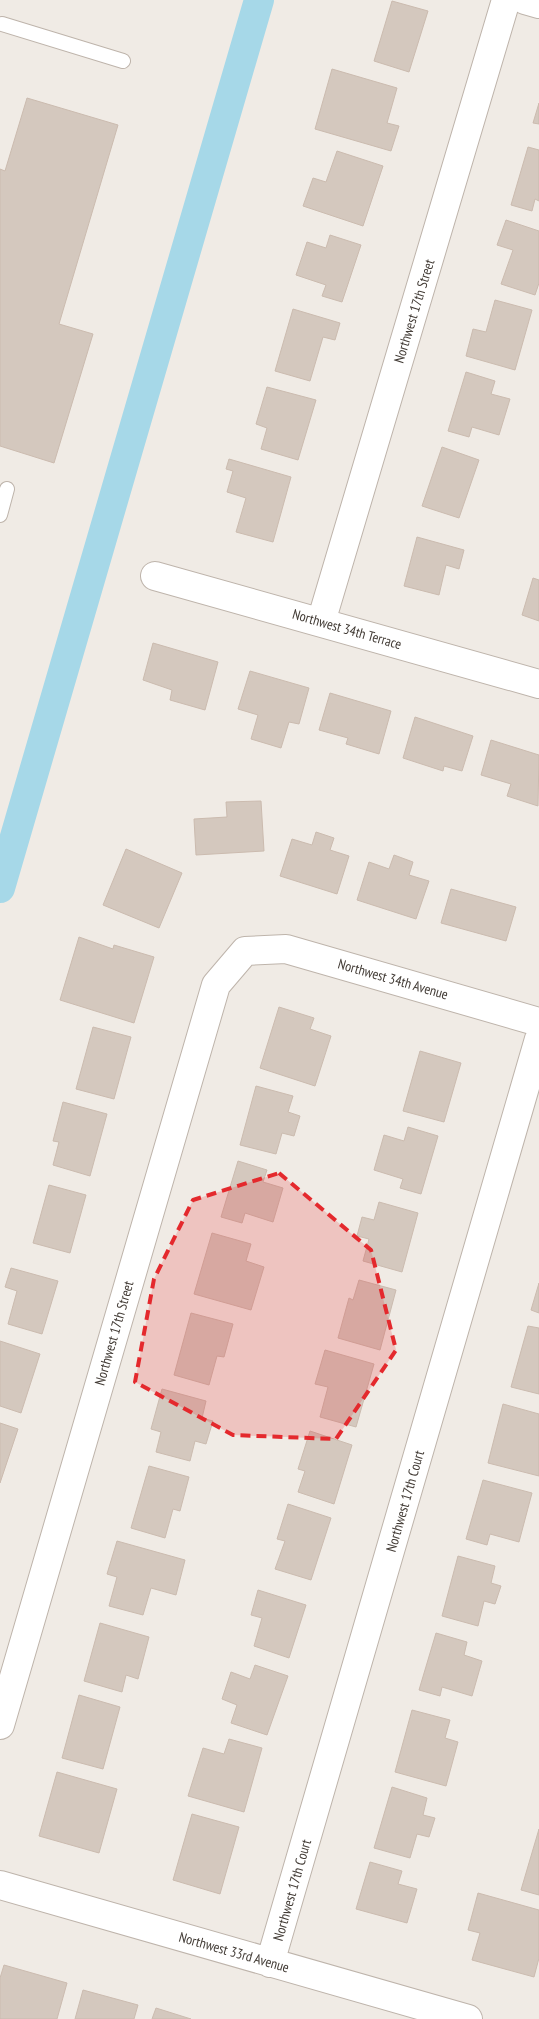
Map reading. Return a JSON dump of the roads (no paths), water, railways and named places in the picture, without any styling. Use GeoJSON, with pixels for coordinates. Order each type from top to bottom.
{"type":"FeatureCollection","features":[{"type":"Feature","properties":{"kind":"street","name":"Northwest 17th Street"},"geometry":{"type":"LineString","coordinates":[[321,622],[506,0]]}},
{"type":"Feature","properties":{"kind":"street"},"geometry":{"type":"LineString","coordinates":[[525,0],[539,4]]}},
{"type":"Feature","properties":{"kind":"street","name":"Northwest 34th Terrace"},"geometry":{"type":"LineString","coordinates":[[155,576],[539,684]]}},
{"type":"Feature","properties":{"kind":"street","name":"Northwest 34th Avenue"},"geometry":{"type":"LineString","coordinates":[[245,951],[286,949],[539,1022]]}},
{"type":"Feature","properties":{"kind":"street","name":"Northwest 17th Street"},"geometry":{"type":"LineString","coordinates":[[0,1725],[216,985],[245,951]]}},
{"type":"Feature","properties":{"kind":"street","name":"Northwest 17th Court"},"geometry":{"type":"LineString","coordinates":[[270,1963],[539,1039]]}},
{"type":"Feature","properties":{"kind":"street","name":"Northwest 33rd Avenue"},"geometry":{"type":"LineString","coordinates":[[0,1885],[468,2019]]}},
{"type":"Feature","properties":{"kind":"lane"},"geometry":{"type":"LineString","coordinates":[[1,26],[123,61]]}},
{"type":"Feature","properties":{"kind":"lane"},"geometry":{"type":"LineString","coordinates":[[0,515],[8,489]]}},
{"type":"Feature","properties":{"kind":"waterway"},"geometry":{"type":"LineString","coordinates":[[0,888],[259,0]]}}]}
